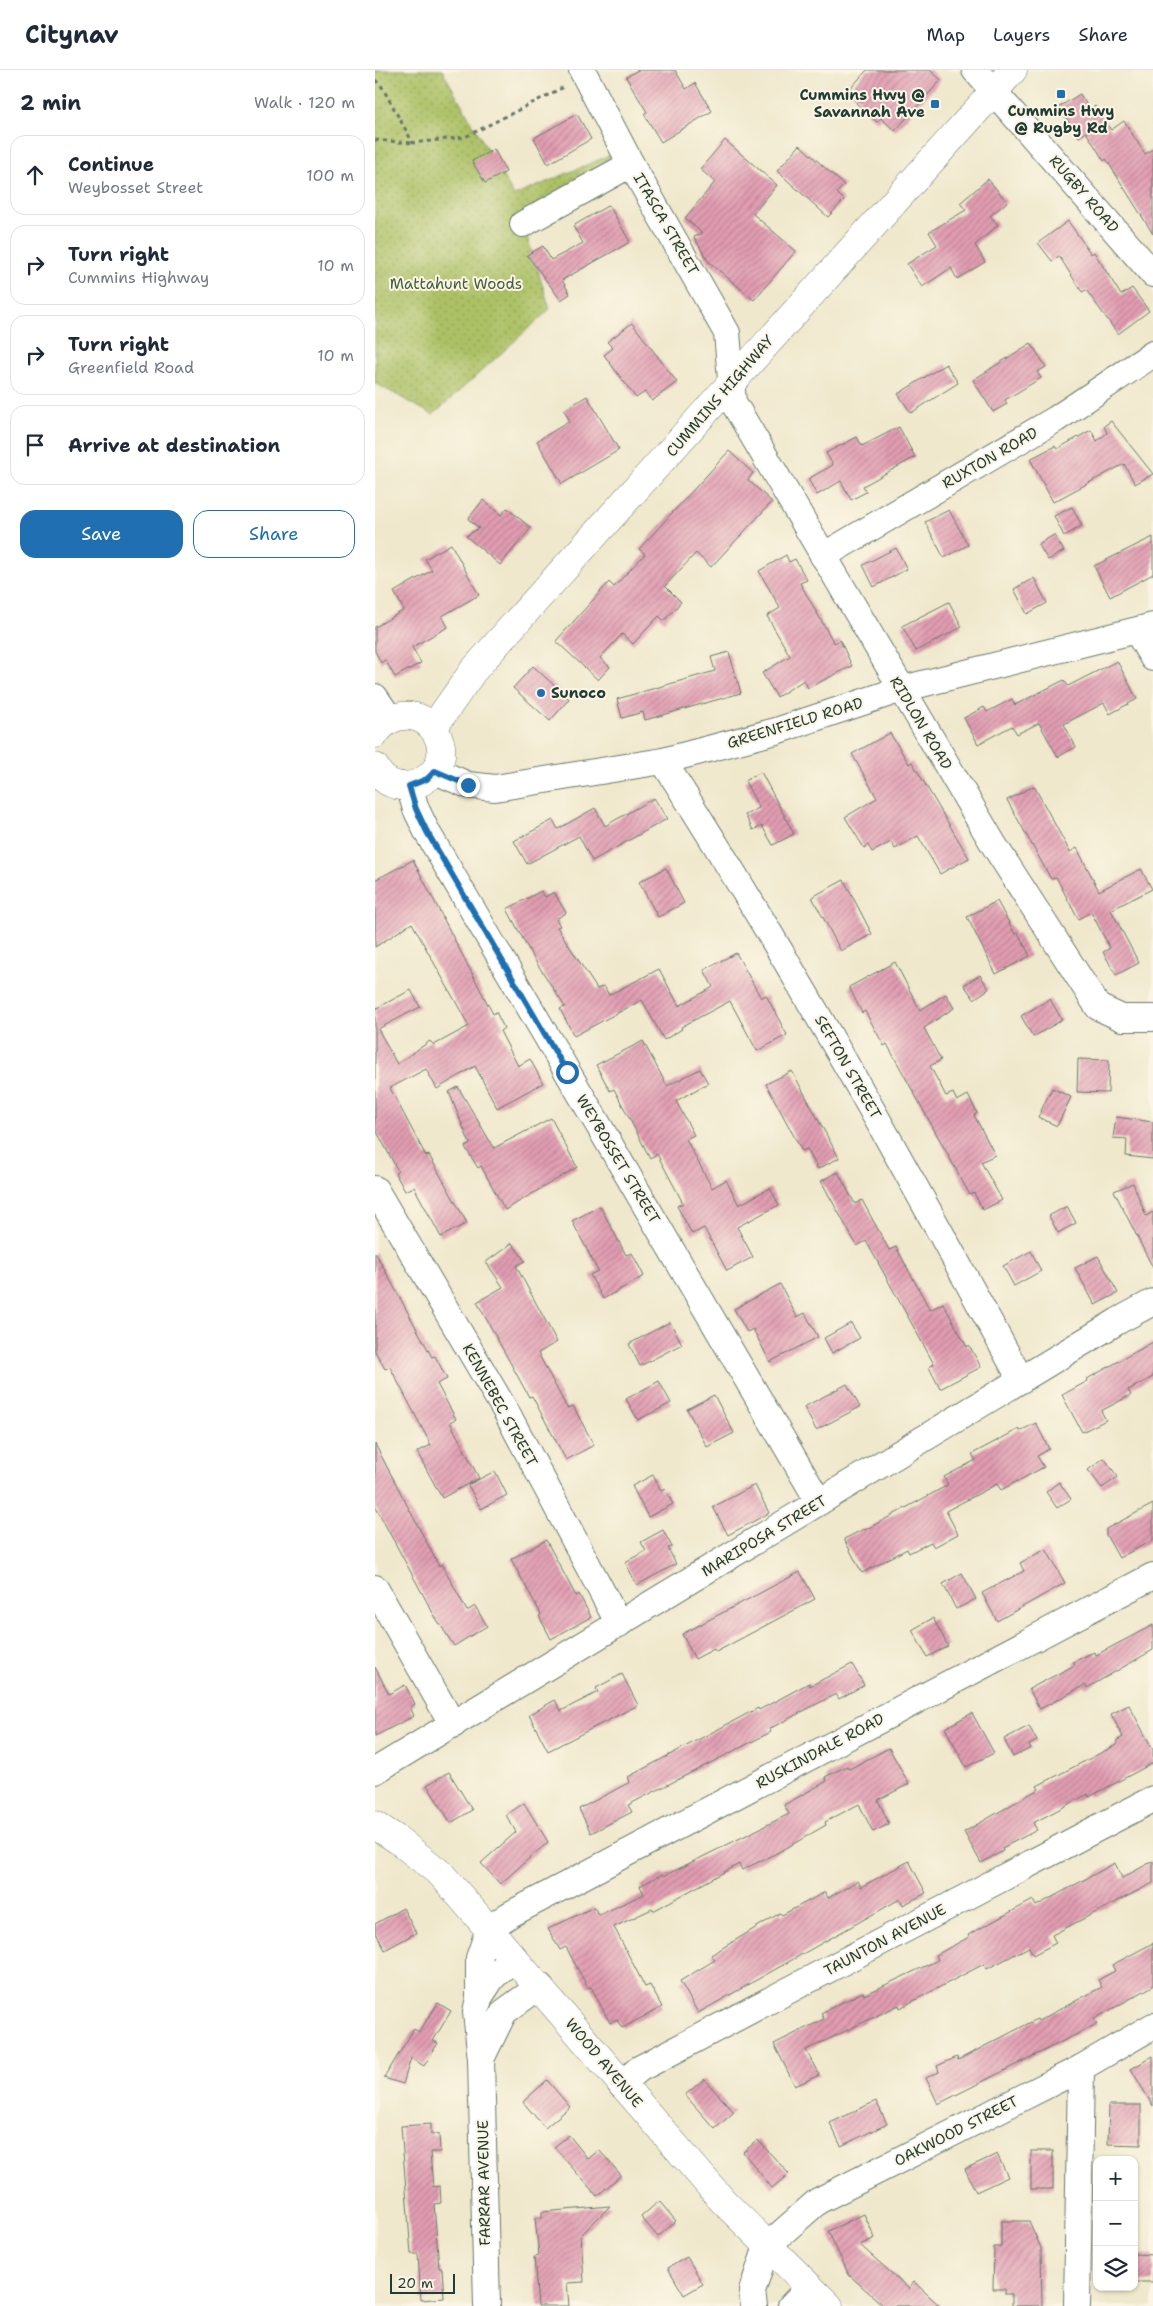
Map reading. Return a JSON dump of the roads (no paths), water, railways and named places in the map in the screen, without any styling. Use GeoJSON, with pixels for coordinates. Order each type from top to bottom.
{"type":"FeatureCollection","features":[{"type":"Feature","properties":{"kind":"main road","name":"CUMMINS HIGHWAY"},"geometry":{"type":"LineString","coordinates":[[433,728],[473,671],[1013,70]]}},
{"type":"Feature","properties":{"kind":"main road"},"geometry":{"type":"LineString","coordinates":[[375,769],[394,784],[409,786],[427,779],[435,771],[440,760],[439,738],[433,728],[424,720],[413,716],[401,716],[383,727]]}},
{"type":"Feature","properties":{"kind":"main road","name":"WOOD AVENUE"},"geometry":{"type":"LineString","coordinates":[[375,1825],[399,1840],[442,1875],[539,1986],[621,2085],[723,2201],[767,2246],[800,2296],[829,2306]]}},
{"type":"Feature","properties":{"kind":"street","name":"RUGBY ROAD"},"geometry":{"type":"LineString","coordinates":[[975,70],[995,90],[1153,274]]}},
{"type":"Feature","properties":{"kind":"street","name":"ITASCA STREET"},"geometry":{"type":"LineString","coordinates":[[584,73],[631,164],[727,333],[732,382]]}},
{"type":"Feature","properties":{"kind":"street"},"geometry":{"type":"LineString","coordinates":[[523,224],[631,164]]}},
{"type":"Feature","properties":{"kind":"street","name":"RUXTON ROAD"},"geometry":{"type":"LineString","coordinates":[[823,556],[1056,419],[1153,354]]}},
{"type":"Feature","properties":{"kind":"street","name":"RIDLON ROAD"},"geometry":{"type":"LineString","coordinates":[[732,382],[733,402],[823,556],[994,845],[1098,1006],[1122,1018],[1153,1018]]}},
{"type":"Feature","properties":{"kind":"street"},"geometry":{"type":"LineString","coordinates":[[1145,629],[1153,658]]}},
{"type":"Feature","properties":{"kind":"street","name":"GREENFIELD ROAD"},"geometry":{"type":"LineString","coordinates":[[435,771],[468,785],[495,788],[663,761],[776,732],[902,689],[1145,629]]}},
{"type":"Feature","properties":{"kind":"street"},"geometry":{"type":"LineString","coordinates":[[375,697],[383,727]]}},
{"type":"Feature","properties":{"kind":"street","name":"SEFTON STREET"},"geometry":{"type":"LineString","coordinates":[[663,761],[734,872],[899,1154],[1021,1380]]}},
{"type":"Feature","properties":{"kind":"street","name":"WEYBOSSET STREET"},"geometry":{"type":"LineString","coordinates":[[409,786],[416,809],[427,832],[819,1502]]}},
{"type":"Feature","properties":{"kind":"street","name":"KENNEBEC STREET"},"geometry":{"type":"LineString","coordinates":[[375,1189],[508,1415],[619,1624]]}},
{"type":"Feature","properties":{"kind":"street","name":"MARIPOSA STREET"},"geometry":{"type":"LineString","coordinates":[[375,1771],[1118,1321],[1153,1302]]}},
{"type":"Feature","properties":{"kind":"street","name":"RUSKINDALE ROAD"},"geometry":{"type":"LineString","coordinates":[[489,1928],[509,1915],[1153,1576]]}},
{"type":"Feature","properties":{"kind":"street"},"geometry":{"type":"LineString","coordinates":[[375,1588],[453,1725]]}},
{"type":"Feature","properties":{"kind":"street","name":"TAUNTON AVENUE"},"geometry":{"type":"LineString","coordinates":[[621,2085],[639,2069],[1153,1799]]}},
{"type":"Feature","properties":{"kind":"street","name":"FARRAR AVENUE"},"geometry":{"type":"LineString","coordinates":[[487,2306],[481,2059],[476,2012],[479,1998],[479,1958],[489,1928]]}},
{"type":"Feature","properties":{"kind":"street","name":"FARRAR AVENUE"},"geometry":{"type":"LineString","coordinates":[[479,1998],[492,1978],[514,1957]]}},
{"type":"Feature","properties":{"kind":"street","name":"FARRAR AVENUE"},"geometry":{"type":"LineString","coordinates":[[481,2059],[504,2012],[539,1986]]}},
{"type":"Feature","properties":{"kind":"street","name":"OAKWOOD STREET"},"geometry":{"type":"LineString","coordinates":[[767,2246],[818,2200],[1081,2068],[1153,2026]]}},
{"type":"Feature","properties":{"kind":"street"},"geometry":{"type":"LineString","coordinates":[[1077,2306],[1081,2068]]}},
{"type":"Feature","properties":{"kind":"street"},"geometry":{"type":"LineString","coordinates":[[754,2306],[752,2291],[767,2246]]}},
{"type":"Feature","properties":{"kind":"place","name":"Cummins Hwy @ Rugby Rd"},"geometry":{"type":"Point","coordinates":[1061,94]}},
{"type":"Feature","properties":{"kind":"place","name":"Cummins Hwy @ Savannah Ave"},"geometry":{"type":"Point","coordinates":[935,104]}},
{"type":"Feature","properties":{"kind":"place","name":"Sunoco"},"geometry":{"type":"Point","coordinates":[541,693]}},
{"type":"Feature","properties":{"kind":"park label","name":"Mattahunt Woods"},"geometry":{"type":"Point","coordinates":[456,284]}}]}
